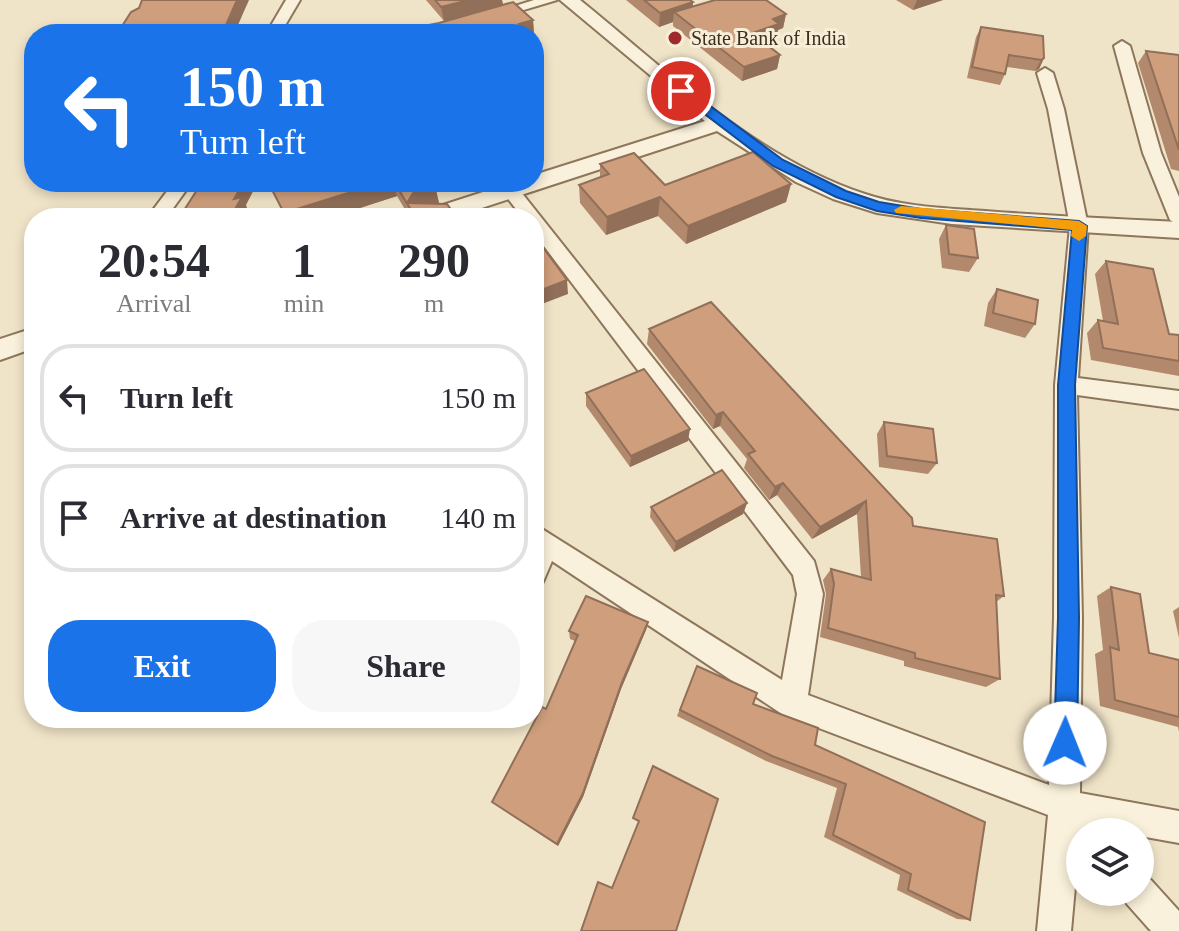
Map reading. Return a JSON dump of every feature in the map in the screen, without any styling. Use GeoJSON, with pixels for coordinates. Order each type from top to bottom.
{"type":"FeatureCollection","features":[{"type":"Feature","properties":{"kind":"street"},"geometry":{"type":"LineString","coordinates":[[279,24],[293,0]]}},
{"type":"Feature","properties":{"kind":"street"},"geometry":{"type":"LineString","coordinates":[[473,21],[550,0]]}},
{"type":"Feature","properties":{"kind":"street"},"geometry":{"type":"LineString","coordinates":[[569,0],[720,123],[778,163],[841,194],[877,206],[921,213],[1079,226],[1179,230]]}},
{"type":"Feature","properties":{"kind":"street"},"geometry":{"type":"LineString","coordinates":[[1122,46],[1152,153],[1179,220]]}},
{"type":"Feature","properties":{"kind":"street"},"geometry":{"type":"LineString","coordinates":[[1045,73],[1056,109],[1079,226],[1066,385],[1068,618],[1064,806],[1054,931]]}},
{"type":"Feature","properties":{"kind":"street"},"geometry":{"type":"LineString","coordinates":[[544,180],[720,123]]}},
{"type":"Feature","properties":{"kind":"street"},"geometry":{"type":"LineString","coordinates":[[457,208],[508,192]]}},
{"type":"Feature","properties":{"kind":"street"},"geometry":{"type":"LineString","coordinates":[[512,192],[524,208]]}},
{"type":"Feature","properties":{"kind":"street"},"geometry":{"type":"LineString","coordinates":[[544,233],[805,570],[810,594],[792,704]]}},
{"type":"Feature","properties":{"kind":"street"},"geometry":{"type":"LineString","coordinates":[[0,350],[24,342]]}},
{"type":"Feature","properties":{"kind":"street"},"geometry":{"type":"LineString","coordinates":[[1066,385],[1179,400]]}},
{"type":"Feature","properties":{"kind":"street"},"geometry":{"type":"LineString","coordinates":[[544,542],[792,704],[1064,806],[1179,827]]}},
{"type":"Feature","properties":{"kind":"street"},"geometry":{"type":"LineString","coordinates":[[1064,806],[1074,818]]}},
{"type":"Feature","properties":{"kind":"street"},"geometry":{"type":"LineString","coordinates":[[1152,906],[1174,931]]}},
{"type":"Feature","properties":{"kind":"building"},"geometry":{"type":"Polygon","coordinates":[[[142,0],[237,0],[226,24],[123,24],[131,12],[139,8],[142,0]]]}},
{"type":"Feature","properties":{"kind":"building"},"geometry":{"type":"Polygon","coordinates":[[[435,0],[469,0],[441,7],[435,0]]]}},
{"type":"Feature","properties":{"kind":"building"},"geometry":{"type":"Polygon","coordinates":[[[644,0],[690,0],[693,2],[660,13],[644,0]]]}},
{"type":"Feature","properties":{"kind":"building"},"geometry":{"type":"Polygon","coordinates":[[[715,0],[766,0],[786,14],[773,19],[779,24],[752,33],[780,55],[744,67],[674,12],[715,0]]]}},
{"type":"Feature","properties":{"kind":"building"},"geometry":{"type":"Polygon","coordinates":[[[513,2],[533,20],[519,24],[434,24],[513,2]]]}},
{"type":"Feature","properties":{"kind":"building"},"geometry":{"type":"Polygon","coordinates":[[[981,27],[1043,36],[1044,58],[1009,55],[1005,74],[972,67],[981,27]]]}},
{"type":"Feature","properties":{"kind":"building"},"geometry":{"type":"Polygon","coordinates":[[[1146,51],[1179,55],[1179,150],[1146,51]]]}},
{"type":"Feature","properties":{"kind":"building"},"geometry":{"type":"Polygon","coordinates":[[[753,152],[791,184],[688,226],[660,197],[607,217],[579,185],[609,174],[600,164],[634,153],[665,185],[753,152]]]}},
{"type":"Feature","properties":{"kind":"building"},"geometry":{"type":"Polygon","coordinates":[[[196,192],[238,192],[234,199],[242,197],[236,208],[185,208],[196,192]]]}},
{"type":"Feature","properties":{"kind":"building"},"geometry":{"type":"Polygon","coordinates":[[[273,192],[351,192],[300,208],[281,208],[273,192]]]}},
{"type":"Feature","properties":{"kind":"building"},"geometry":{"type":"Polygon","coordinates":[[[400,192],[416,192],[407,203],[447,204],[450,208],[410,208],[400,192]]]}},
{"type":"Feature","properties":{"kind":"building"},"geometry":{"type":"Polygon","coordinates":[[[946,225],[974,229],[978,258],[949,254],[946,225]]]}},
{"type":"Feature","properties":{"kind":"building"},"geometry":{"type":"Polygon","coordinates":[[[544,249],[567,280],[544,289],[544,249]]]}},
{"type":"Feature","properties":{"kind":"building"},"geometry":{"type":"Polygon","coordinates":[[[1106,261],[1153,269],[1169,334],[1179,335],[1179,361],[1103,348],[1098,320],[1118,324],[1106,261]]]}},
{"type":"Feature","properties":{"kind":"building"},"geometry":{"type":"Polygon","coordinates":[[[997,289],[1038,300],[1035,324],[993,313],[997,289]]]}},
{"type":"Feature","properties":{"kind":"building"},"geometry":{"type":"Polygon","coordinates":[[[711,302],[912,518],[913,526],[997,539],[1004,596],[996,595],[1000,679],[915,658],[915,653],[828,628],[834,584],[831,569],[871,580],[866,501],[820,527],[783,483],[775,487],[748,454],[755,451],[723,412],[716,415],[649,329],[711,302]]]}},
{"type":"Feature","properties":{"kind":"building"},"geometry":{"type":"Polygon","coordinates":[[[644,369],[690,429],[631,456],[586,393],[644,369]]]}},
{"type":"Feature","properties":{"kind":"building"},"geometry":{"type":"Polygon","coordinates":[[[884,422],[933,429],[937,463],[887,456],[884,422]]]}},
{"type":"Feature","properties":{"kind":"building"},"geometry":{"type":"Polygon","coordinates":[[[722,470],[747,503],[676,542],[651,507],[722,470]]]}},
{"type":"Feature","properties":{"kind":"building"},"geometry":{"type":"Polygon","coordinates":[[[1111,587],[1140,594],[1149,653],[1179,660],[1179,717],[1115,700],[1110,647],[1119,650],[1111,587]]]}},
{"type":"Feature","properties":{"kind":"building"},"geometry":{"type":"Polygon","coordinates":[[[586,596],[648,622],[622,682],[583,793],[557,844],[492,802],[531,728],[544,728],[544,708],[578,635],[569,631],[586,596]]]}},
{"type":"Feature","properties":{"kind":"building"},"geometry":{"type":"Polygon","coordinates":[[[697,666],[757,693],[753,704],[818,728],[815,745],[985,822],[970,920],[908,890],[911,874],[833,835],[846,784],[772,756],[680,710],[697,666]]]}},
{"type":"Feature","properties":{"kind":"building"},"geometry":{"type":"Polygon","coordinates":[[[653,766],[718,799],[676,931],[581,931],[598,882],[612,888],[639,821],[633,818],[653,766]]]}},
{"type":"Feature","properties":{"kind":"slow traffic"},"geometry":{"type":"LineString","coordinates":[[901,210],[1079,226],[1079,236]]}},
{"type":"Feature","properties":{"kind":"place","name":"State Bank of India"},"geometry":{"type":"Point","coordinates":[675,38]}},
{"type":"Feature","properties":{"kind":"route"},"geometry":{"type":"LineString","coordinates":[[681,91],[720,123],[778,163],[841,194],[877,206],[921,213],[1079,226],[1066,385],[1068,618],[1065,743]]}}]}
